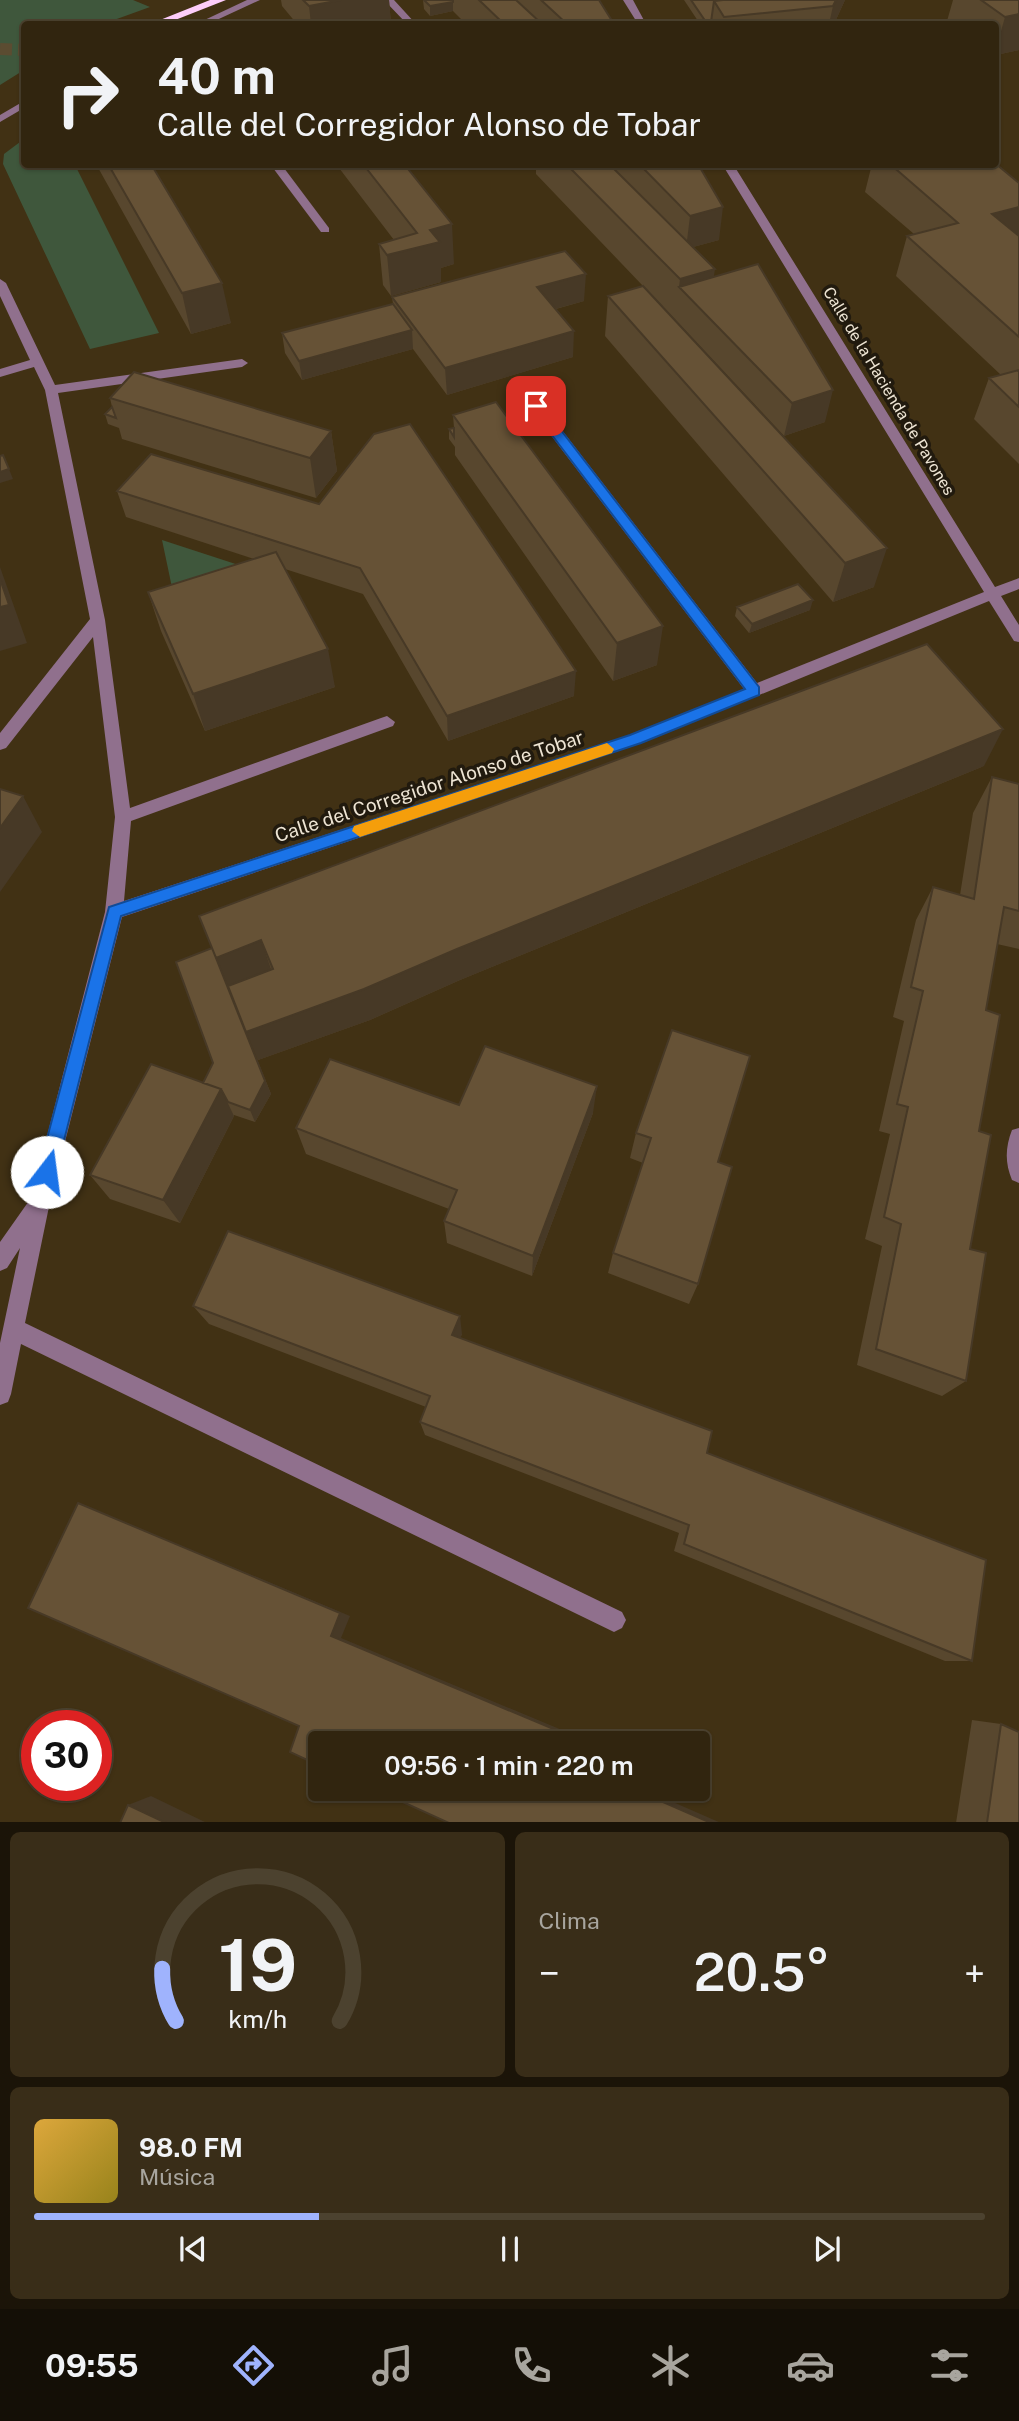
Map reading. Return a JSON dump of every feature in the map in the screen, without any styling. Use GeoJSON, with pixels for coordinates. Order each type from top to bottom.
{"type":"FeatureCollection","features":[{"type":"Feature","properties":{"kind":"highway"},"geometry":{"type":"LineString","coordinates":[[164,21],[220,0]]}},
{"type":"Feature","properties":{"kind":"street"},"geometry":{"type":"LineString","coordinates":[[208,21],[255,0]]}},
{"type":"Feature","properties":{"kind":"street"},"geometry":{"type":"LineString","coordinates":[[389,0],[409,21]]}},
{"type":"Feature","properties":{"kind":"street"},"geometry":{"type":"LineString","coordinates":[[628,0],[640,21]]}},
{"type":"Feature","properties":{"kind":"street"},"geometry":{"type":"LineString","coordinates":[[0,119],[21,106]]}},
{"type":"Feature","properties":{"kind":"street"},"geometry":{"type":"LineString","coordinates":[[278,168],[325,230]]}},
{"type":"Feature","properties":{"kind":"street","name":"Calle de la Hacienda de Pavones"},"geometry":{"type":"LineString","coordinates":[[729,168],[1019,637]]}},
{"type":"Feature","properties":{"kind":"street"},"geometry":{"type":"LineString","coordinates":[[0,283],[51,390],[98,620],[122,817],[114,912],[41,1197],[0,1394]]}},
{"type":"Feature","properties":{"kind":"street"},"geometry":{"type":"LineString","coordinates":[[0,373],[36,362]]}},
{"type":"Feature","properties":{"kind":"street"},"geometry":{"type":"LineString","coordinates":[[51,390],[242,363]]}},
{"type":"Feature","properties":{"kind":"street"},"geometry":{"type":"LineString","coordinates":[[536,406],[754,691]]}},
{"type":"Feature","properties":{"kind":"street","name":"Calle del Corregidor Alonso de Tobar"},"geometry":{"type":"LineString","coordinates":[[114,912],[636,739],[1019,583]]}},
{"type":"Feature","properties":{"kind":"street"},"geometry":{"type":"LineString","coordinates":[[0,744],[98,620]]}},
{"type":"Feature","properties":{"kind":"street"},"geometry":{"type":"LineString","coordinates":[[122,817],[387,722]]}},
{"type":"Feature","properties":{"kind":"street"},"geometry":{"type":"LineString","coordinates":[[1019,1137],[1015,1161],[1019,1173]]}},
{"type":"Feature","properties":{"kind":"street"},"geometry":{"type":"LineString","coordinates":[[0,1261],[41,1197]]}},
{"type":"Feature","properties":{"kind":"street"},"geometry":{"type":"LineString","coordinates":[[14,1329],[614,1620]]}},
{"type":"Feature","properties":{"kind":"green space"},"geometry":{"type":"Polygon","coordinates":[[[0,0],[133,0],[150,7],[111,21],[21,21],[21,72],[0,85],[0,0]]]}},
{"type":"Feature","properties":{"kind":"green space"},"geometry":{"type":"Polygon","coordinates":[[[21,141],[21,168],[76,168],[159,333],[90,349],[3,164],[4,154],[21,141]]]}},
{"type":"Feature","properties":{"kind":"green space"},"geometry":{"type":"Polygon","coordinates":[[[162,540],[254,570],[178,616],[162,540]]]}},
{"type":"Feature","properties":{"kind":"building"},"geometry":{"type":"Polygon","coordinates":[[[303,0],[341,0],[309,6],[303,0]]]}},
{"type":"Feature","properties":{"kind":"building"},"geometry":{"type":"Polygon","coordinates":[[[424,0],[453,0],[453,2],[430,6],[424,0]]]}},
{"type":"Feature","properties":{"kind":"building"},"geometry":{"type":"Polygon","coordinates":[[[479,0],[516,0],[539,21],[501,21],[479,0]]]}},
{"type":"Feature","properties":{"kind":"building"},"geometry":{"type":"Polygon","coordinates":[[[541,0],[599,0],[612,21],[564,21],[541,0]]]}},
{"type":"Feature","properties":{"kind":"building"},"geometry":{"type":"Polygon","coordinates":[[[691,0],[723,0],[714,1],[711,21],[705,21],[691,0]]]}},
{"type":"Feature","properties":{"kind":"building"},"geometry":{"type":"Polygon","coordinates":[[[836,0],[833,6],[724,17],[714,1],[836,0]]]}},
{"type":"Feature","properties":{"kind":"building"},"geometry":{"type":"Polygon","coordinates":[[[981,0],[1019,0],[1019,14],[1005,17],[981,0]]]}},
{"type":"Feature","properties":{"kind":"building"},"geometry":{"type":"Polygon","coordinates":[[[999,166],[1019,183],[1019,207],[992,214],[1019,236],[1019,337],[907,236],[958,223],[895,168],[999,166]]]}},
{"type":"Feature","properties":{"kind":"building"},"geometry":{"type":"Polygon","coordinates":[[[110,168],[153,168],[222,283],[182,293],[110,168]]]}},
{"type":"Feature","properties":{"kind":"building"},"geometry":{"type":"Polygon","coordinates":[[[366,168],[407,168],[452,224],[430,230],[440,242],[387,255],[379,244],[417,233],[366,168]]]}},
{"type":"Feature","properties":{"kind":"building"},"geometry":{"type":"Polygon","coordinates":[[[570,168],[613,168],[715,269],[680,279],[570,168]]]}},
{"type":"Feature","properties":{"kind":"building"},"geometry":{"type":"Polygon","coordinates":[[[643,168],[700,168],[723,207],[690,216],[643,168]]]}},
{"type":"Feature","properties":{"kind":"building"},"geometry":{"type":"Polygon","coordinates":[[[565,251],[586,274],[537,287],[574,331],[445,368],[392,297],[565,251]]]}},
{"type":"Feature","properties":{"kind":"building"},"geometry":{"type":"Polygon","coordinates":[[[758,264],[833,390],[792,403],[679,287],[758,264]]]}},
{"type":"Feature","properties":{"kind":"building"},"geometry":{"type":"Polygon","coordinates":[[[643,286],[887,548],[845,563],[608,296],[643,286]]]}},
{"type":"Feature","properties":{"kind":"building"},"geometry":{"type":"Polygon","coordinates":[[[393,304],[412,330],[299,361],[282,333],[393,304]]]}},
{"type":"Feature","properties":{"kind":"building"},"geometry":{"type":"Polygon","coordinates":[[[1019,370],[1019,407],[989,378],[1019,370]]]}},
{"type":"Feature","properties":{"kind":"building"},"geometry":{"type":"Polygon","coordinates":[[[134,372],[331,431],[310,458],[110,398],[134,372]]]}},
{"type":"Feature","properties":{"kind":"building"},"geometry":{"type":"Polygon","coordinates":[[[496,402],[663,626],[617,643],[453,415],[496,402]]]}},
{"type":"Feature","properties":{"kind":"building"},"geometry":{"type":"Polygon","coordinates":[[[112,407],[116,418],[105,414],[112,407]]]}},
{"type":"Feature","properties":{"kind":"building"},"geometry":{"type":"Polygon","coordinates":[[[410,424],[576,671],[447,716],[360,568],[117,491],[151,454],[319,504],[374,434],[410,424]]]}},
{"type":"Feature","properties":{"kind":"building"},"geometry":{"type":"Polygon","coordinates":[[[3,455],[9,469],[0,472],[0,456],[3,455]]]}},
{"type":"Feature","properties":{"kind":"building"},"geometry":{"type":"Polygon","coordinates":[[[276,552],[328,649],[193,694],[148,592],[276,552]]]}},
{"type":"Feature","properties":{"kind":"building"},"geometry":{"type":"Polygon","coordinates":[[[0,579],[9,605],[0,607],[0,579]]]}},
{"type":"Feature","properties":{"kind":"building"},"geometry":{"type":"Polygon","coordinates":[[[798,584],[813,600],[752,624],[737,607],[798,584]]]}},
{"type":"Feature","properties":{"kind":"building"},"geometry":{"type":"Polygon","coordinates":[[[927,644],[1003,729],[364,989],[246,1032],[228,986],[273,969],[261,940],[216,958],[199,916],[927,644]]]}},
{"type":"Feature","properties":{"kind":"building"},"geometry":{"type":"Polygon","coordinates":[[[992,777],[1019,784],[1019,911],[1004,907],[986,1010],[1000,1015],[979,1131],[991,1135],[970,1249],[986,1253],[966,1381],[876,1349],[901,1224],[884,1217],[908,1107],[897,1104],[923,991],[911,987],[933,887],[974,899],[992,777]]]}},
{"type":"Feature","properties":{"kind":"building"},"geometry":{"type":"Polygon","coordinates":[[[0,789],[23,796],[0,828],[0,789]]]}},
{"type":"Feature","properties":{"kind":"building"},"geometry":{"type":"Polygon","coordinates":[[[212,948],[265,1081],[250,1110],[228,1102],[221,1089],[203,1083],[213,1063],[176,962],[212,948]]]}},
{"type":"Feature","properties":{"kind":"building"},"geometry":{"type":"Polygon","coordinates":[[[672,1030],[750,1056],[718,1162],[732,1167],[698,1284],[613,1253],[651,1138],[636,1133],[672,1030]]]}},
{"type":"Feature","properties":{"kind":"building"},"geometry":{"type":"Polygon","coordinates":[[[485,1046],[597,1086],[533,1256],[444,1221],[457,1190],[296,1128],[330,1059],[459,1105],[485,1046]]]}},
{"type":"Feature","properties":{"kind":"building"},"geometry":{"type":"Polygon","coordinates":[[[151,1064],[221,1089],[163,1200],[90,1175],[151,1064]]]}},
{"type":"Feature","properties":{"kind":"building"},"geometry":{"type":"Polygon","coordinates":[[[228,1231],[460,1316],[452,1335],[712,1431],[707,1453],[986,1560],[972,1661],[684,1544],[689,1525],[420,1422],[430,1396],[193,1306],[228,1231]]]}},
{"type":"Feature","properties":{"kind":"building"},"geometry":{"type":"Polygon","coordinates":[[[78,1503],[340,1613],[331,1636],[558,1731],[308,1731],[308,1760],[290,1752],[299,1726],[28,1608],[78,1503]]]}},
{"type":"Feature","properties":{"kind":"building"},"geometry":{"type":"Polygon","coordinates":[[[1001,1724],[1019,1732],[1019,1822],[987,1822],[1001,1724]]]}},
{"type":"Feature","properties":{"kind":"building"},"geometry":{"type":"Polygon","coordinates":[[[401,1801],[661,1801],[709,1822],[447,1822],[401,1801]]]}},
{"type":"Feature","properties":{"kind":"building"},"geometry":{"type":"Polygon","coordinates":[[[128,1805],[164,1822],[120,1822],[128,1805]]]}},
{"type":"Feature","properties":{"kind":"tunnel"},"geometry":{"type":"LineString","coordinates":[[0,49],[21,50]]}},
{"type":"Feature","properties":{"kind":"slow traffic"},"geometry":{"type":"LineString","coordinates":[[360,831],[607,749]]}},
{"type":"Feature","properties":{"kind":"route"},"geometry":{"type":"LineString","coordinates":[[47,1172],[114,912],[636,739],[754,691],[536,406]]}}]}
